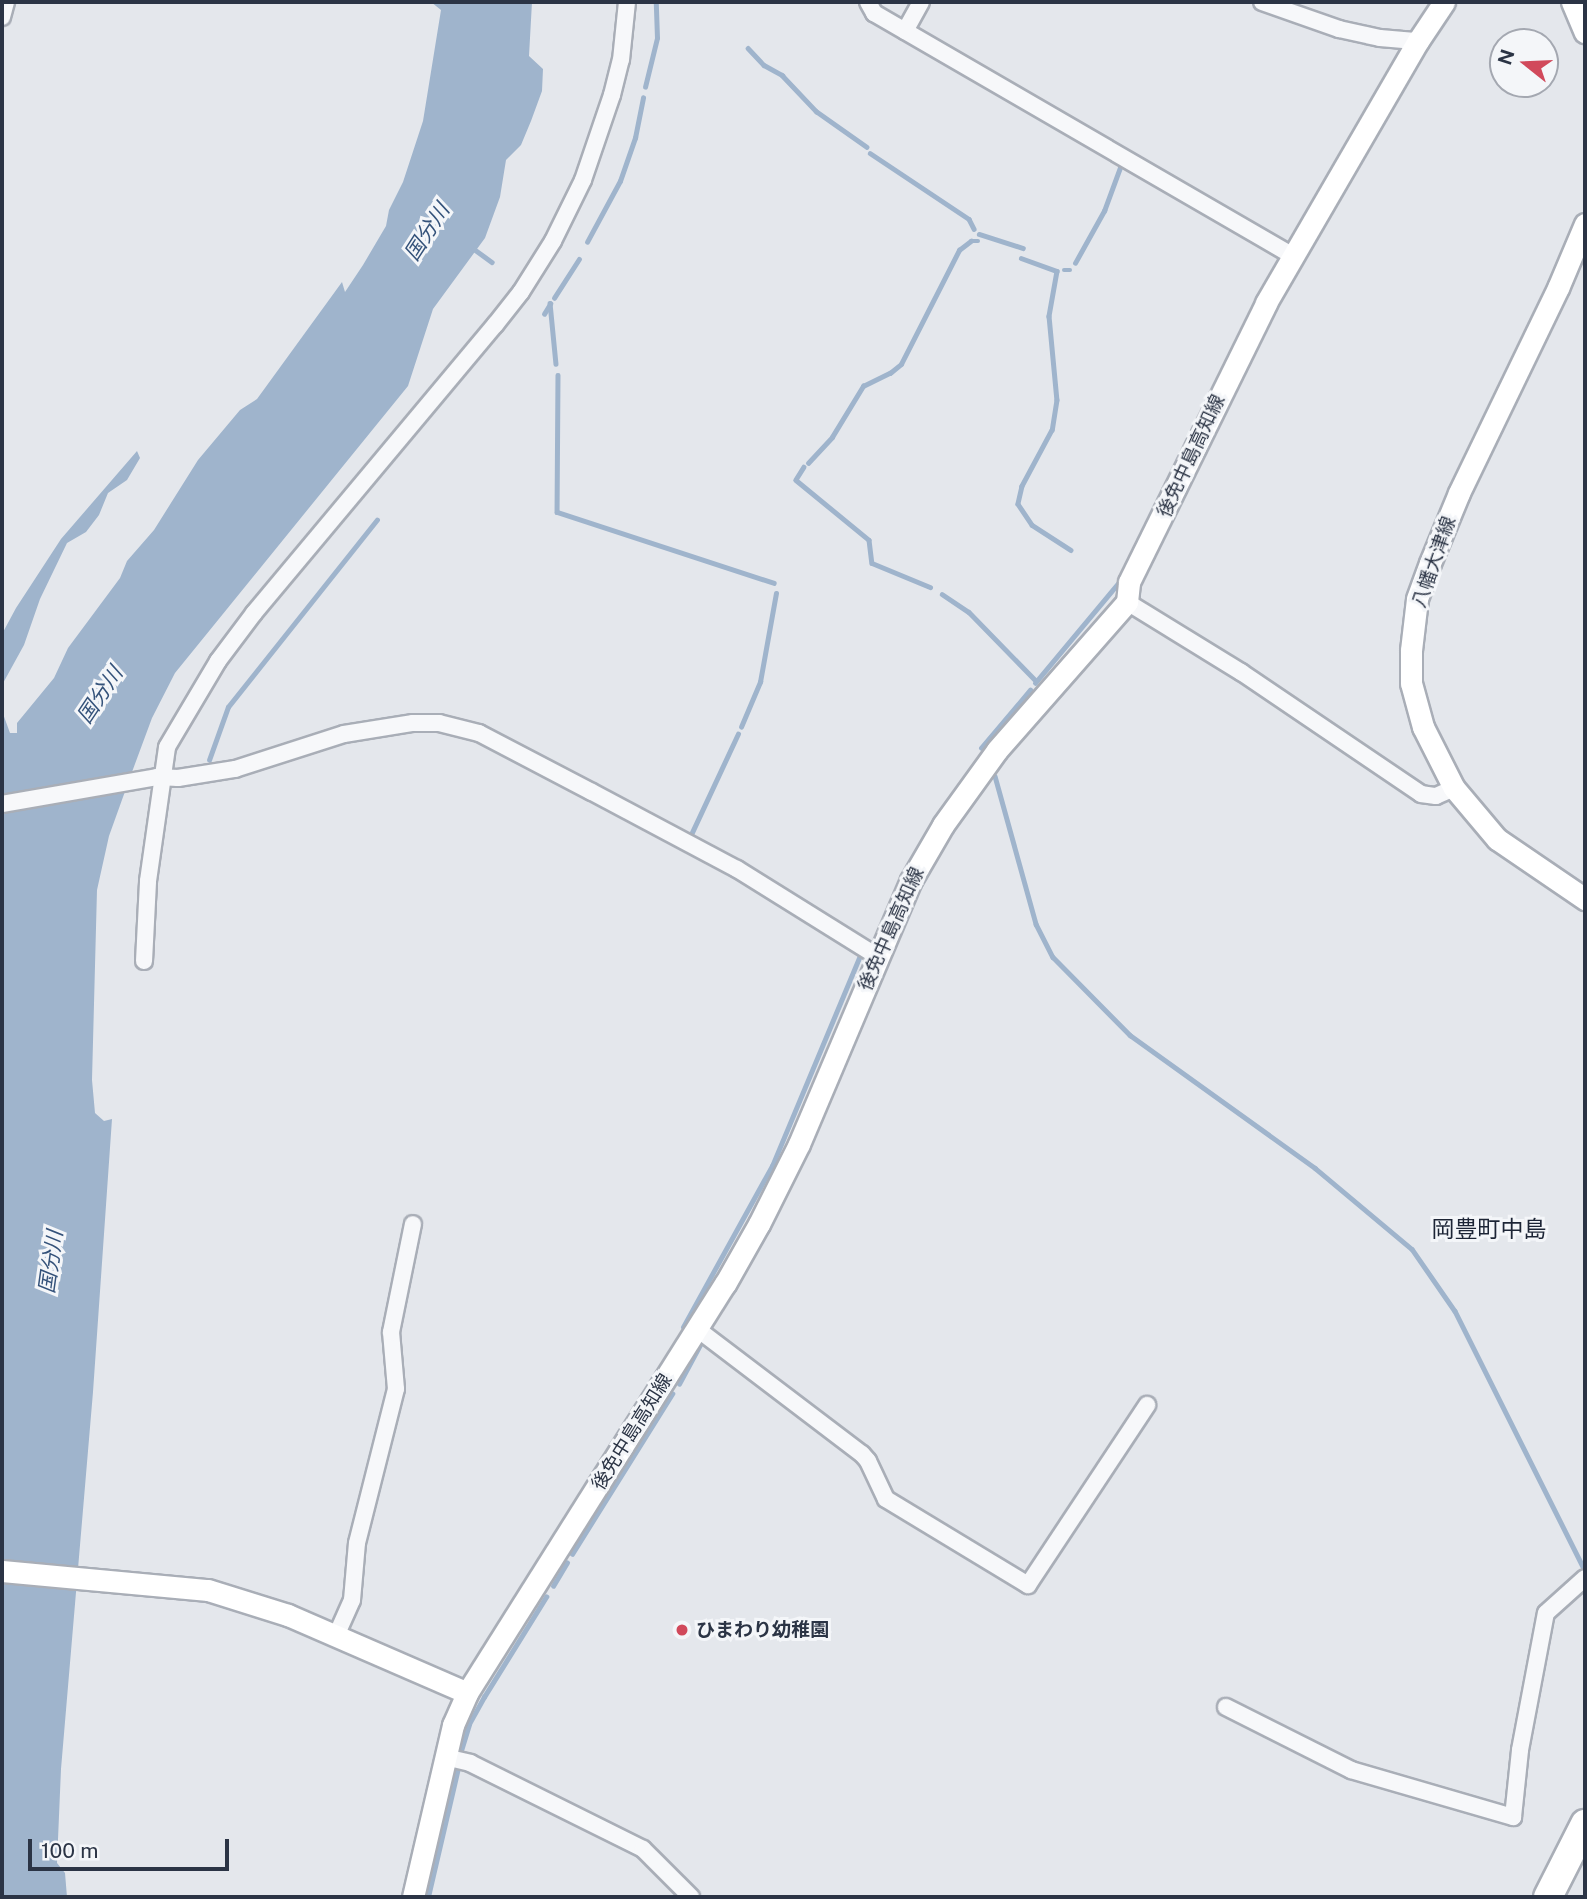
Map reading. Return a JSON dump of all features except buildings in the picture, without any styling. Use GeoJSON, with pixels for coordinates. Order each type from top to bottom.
{"type":"FeatureCollection","features":[{"type":"Feature","properties":{"kind":"highway"},"geometry":{"type":"LineString","coordinates":[[1548,1897],[1585,1824]]}},
{"type":"Feature","properties":{"kind":"highway"},"geometry":{"type":"LineString","coordinates":[[1567,1897],[1585,1861]]}},
{"type":"Feature","properties":{"kind":"main road","name":"後免中島高知線"},"geometry":{"type":"LineString","coordinates":[[413,1897],[453,1725],[467,1693],[759,1224],[799,1144],[910,882],[954,808],[997,750],[1127,602],[1129,582],[1185,472],[1236,362],[1292,255],[1418,41],[1444,2]]}},
{"type":"Feature","properties":{"kind":"main road"},"geometry":{"type":"LineString","coordinates":[[1572,2],[1585,32]]}},
{"type":"Feature","properties":{"kind":"main road","name":"八幡大津線"},"geometry":{"type":"LineString","coordinates":[[1585,224],[1558,288],[1459,493],[1417,599],[1411,683],[1423,727],[1454,788],[1497,839],[1585,899]]}},
{"type":"Feature","properties":{"kind":"main road"},"geometry":{"type":"LineString","coordinates":[[2,1571],[208,1590],[288,1615],[467,1693]]}},
{"type":"Feature","properties":{"kind":"street"},"geometry":{"type":"LineString","coordinates":[[2,17],[6,2]]}},
{"type":"Feature","properties":{"kind":"street"},"geometry":{"type":"LineString","coordinates":[[868,2],[874,13],[1292,255]]}},
{"type":"Feature","properties":{"kind":"street"},"geometry":{"type":"LineString","coordinates":[[905,31],[921,2]]}},
{"type":"Feature","properties":{"kind":"street"},"geometry":{"type":"LineString","coordinates":[[1262,2],[1339,29],[1380,38],[1418,41]]}},
{"type":"Feature","properties":{"kind":"street"},"geometry":{"type":"LineString","coordinates":[[144,961],[148,881],[167,747],[218,661],[254,613],[521,292],[552,242],[583,180],[612,94],[621,60],[629,7]]}},
{"type":"Feature","properties":{"kind":"street"},"geometry":{"type":"LineString","coordinates":[[1127,602],[1241,672],[1421,794],[1436,796],[1454,788]]}},
{"type":"Feature","properties":{"kind":"street"},"geometry":{"type":"LineString","coordinates":[[2,804],[235,769],[332,737],[373,729],[420,722],[461,727],[479,733],[726,863],[877,956]]}},
{"type":"Feature","properties":{"kind":"street"},"geometry":{"type":"LineString","coordinates":[[336,1636],[352,1600],[357,1543],[396,1389],[391,1332],[413,1224]]}},
{"type":"Feature","properties":{"kind":"street"},"geometry":{"type":"LineString","coordinates":[[696,1328],[862,1454],[886,1499],[1028,1585],[1147,1405]]}},
{"type":"Feature","properties":{"kind":"street"},"geometry":{"type":"LineString","coordinates":[[1226,1707],[1351,1770],[1513,1817],[1520,1750],[1546,1613],[1585,1578]]}},
{"type":"Feature","properties":{"kind":"street"},"geometry":{"type":"LineString","coordinates":[[445,1757],[470,1763],[643,1849],[691,1897]]}},
{"type":"Feature","properties":{"kind":"water","name":"国分川"},"geometry":{"type":"Polygon","coordinates":[[[431,2],[532,2],[529,56],[543,69],[542,91],[531,121],[521,145],[506,160],[500,197],[485,238],[433,309],[408,386],[175,673],[152,718],[109,836],[97,890],[92,1080],[95,1113],[104,1121],[112,1119],[93,1392],[61,1769],[57,1863],[65,1873],[67,1897],[2,1897],[2,711],[10,733],[17,733],[17,723],[54,678],[68,648],[120,578],[127,561],[154,530],[198,460],[240,410],[257,399],[342,282],[345,292],[363,265],[386,226],[389,210],[403,182],[423,121],[441,10],[431,2]]]}},
{"type":"Feature","properties":{"kind":"water"},"geometry":{"type":"Polygon","coordinates":[[[137,451],[140,458],[127,480],[108,493],[99,515],[86,532],[67,543],[40,599],[24,645],[2,685],[2,634],[16,608],[61,539],[137,451]]]}},
{"type":"Feature","properties":{"kind":"waterway"},"geometry":{"type":"LineString","coordinates":[[645,87],[657,38],[656,2]]}},
{"type":"Feature","properties":{"kind":"waterway"},"geometry":{"type":"LineString","coordinates":[[748,48],[764,65],[782,75],[816,111],[867,147]]}},
{"type":"Feature","properties":{"kind":"waterway"},"geometry":{"type":"LineString","coordinates":[[587,242],[620,181],[635,138],[643,98]]}},
{"type":"Feature","properties":{"kind":"waterway"},"geometry":{"type":"LineString","coordinates":[[870,153],[969,219],[974,229]]}},
{"type":"Feature","properties":{"kind":"waterway"},"geometry":{"type":"LineString","coordinates":[[1075,263],[1104,211],[1122,162]]}},
{"type":"Feature","properties":{"kind":"waterway"},"geometry":{"type":"LineString","coordinates":[[979,234],[1023,248]]}},
{"type":"Feature","properties":{"kind":"waterway"},"geometry":{"type":"LineString","coordinates":[[808,463],[832,437],[863,386],[890,373],[901,364],[959,250],[971,241],[978,241]]}},
{"type":"Feature","properties":{"kind":"waterway"},"geometry":{"type":"LineString","coordinates":[[474,249],[492,262]]}},
{"type":"Feature","properties":{"kind":"waterway"},"geometry":{"type":"LineString","coordinates":[[1021,258],[1057,271],[1049,316],[1057,400],[1052,430],[1022,486],[1018,504],[1032,525],[1071,550]]}},
{"type":"Feature","properties":{"kind":"waterway"},"geometry":{"type":"LineString","coordinates":[[554,298],[579,259]]}},
{"type":"Feature","properties":{"kind":"waterway"},"geometry":{"type":"LineString","coordinates":[[1064,270],[1070,270]]}},
{"type":"Feature","properties":{"kind":"waterway"},"geometry":{"type":"LineString","coordinates":[[550,303],[556,364]]}},
{"type":"Feature","properties":{"kind":"waterway"},"geometry":{"type":"LineString","coordinates":[[544,314],[550,304]]}},
{"type":"Feature","properties":{"kind":"waterway"},"geometry":{"type":"LineString","coordinates":[[558,375],[557,512],[774,583]]}},
{"type":"Feature","properties":{"kind":"waterway"},"geometry":{"type":"LineString","coordinates":[[804,467],[796,480],[869,540],[872,563],[930,587]]}},
{"type":"Feature","properties":{"kind":"waterway"},"geometry":{"type":"LineString","coordinates":[[209,760],[228,707],[377,520]]}},
{"type":"Feature","properties":{"kind":"waterway"},"geometry":{"type":"LineString","coordinates":[[1035,683],[1120,581]]}},
{"type":"Feature","properties":{"kind":"waterway"},"geometry":{"type":"LineString","coordinates":[[741,727],[760,682],[776,593]]}},
{"type":"Feature","properties":{"kind":"waterway"},"geometry":{"type":"LineString","coordinates":[[942,594],[969,612],[1036,681]]}},
{"type":"Feature","properties":{"kind":"waterway"},"geometry":{"type":"LineString","coordinates":[[981,748],[1030,690]]}},
{"type":"Feature","properties":{"kind":"waterway"},"geometry":{"type":"LineString","coordinates":[[688,841],[738,734]]}},
{"type":"Feature","properties":{"kind":"waterway"},"geometry":{"type":"LineString","coordinates":[[995,776],[1036,924],[1053,957],[1130,1035],[1315,1168],[1412,1249],[1455,1311],[1585,1571]]}},
{"type":"Feature","properties":{"kind":"waterway"},"geometry":{"type":"LineString","coordinates":[[683,1327],[772,1166],[861,953]]}},
{"type":"Feature","properties":{"kind":"waterway"},"geometry":{"type":"LineString","coordinates":[[679,1384],[701,1343]]}},
{"type":"Feature","properties":{"kind":"waterway"},"geometry":{"type":"LineString","coordinates":[[572,1554],[672,1394]]}},
{"type":"Feature","properties":{"kind":"waterway"},"geometry":{"type":"LineString","coordinates":[[553,1586],[567,1563]]}},
{"type":"Feature","properties":{"kind":"waterway"},"geometry":{"type":"LineString","coordinates":[[460,1754],[469,1724],[546,1597]]}},
{"type":"Feature","properties":{"kind":"waterway"},"geometry":{"type":"LineString","coordinates":[[428,1897],[458,1768]]}},
{"type":"Feature","properties":{"kind":"place","name":"ひまわり幼稚園"},"geometry":{"type":"Point","coordinates":[682,1630]}},
{"type":"Feature","properties":{"kind":"district","name":"岡豊町中島"},"geometry":{"type":"Point","coordinates":[1489,1229]}}]}
